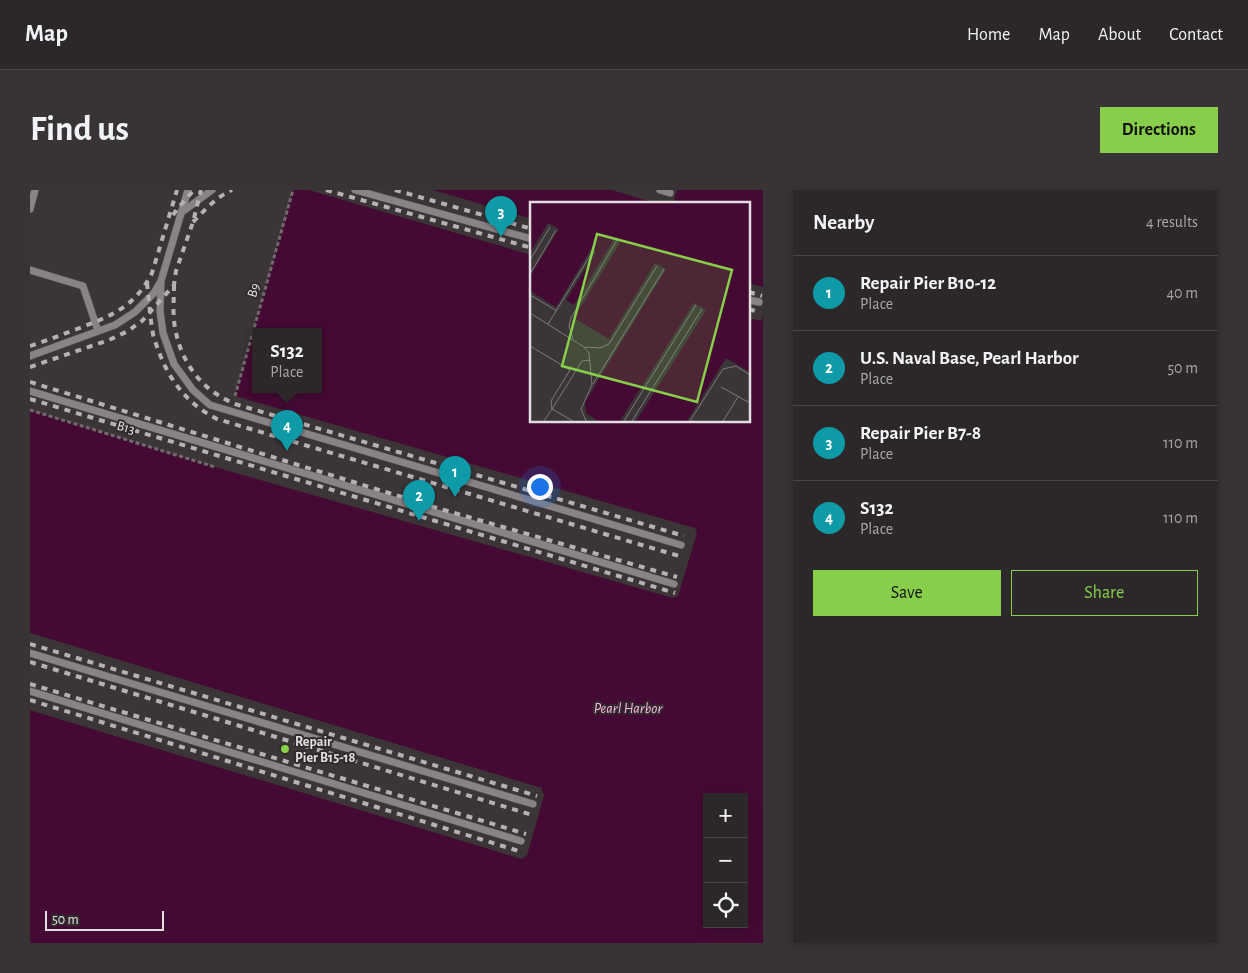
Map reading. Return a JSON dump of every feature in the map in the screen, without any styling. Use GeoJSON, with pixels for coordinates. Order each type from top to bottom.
{"type":"FeatureCollection","features":[{"type":"Feature","properties":{"kind":"lane"},"geometry":{"type":"LineString","coordinates":[[30,209],[35,190]]}},
{"type":"Feature","properties":{"kind":"lane"},"geometry":{"type":"LineString","coordinates":[[188,190],[161,281],[160,311],[164,333],[174,364],[193,390],[210,405],[681,545]]}},
{"type":"Feature","properties":{"kind":"lane"},"geometry":{"type":"LineString","coordinates":[[182,212],[212,190]]}},
{"type":"Feature","properties":{"kind":"lane"},"geometry":{"type":"LineString","coordinates":[[355,190],[530,238]]}},
{"type":"Feature","properties":{"kind":"lane"},"geometry":{"type":"LineString","coordinates":[[660,190],[670,193]]}},
{"type":"Feature","properties":{"kind":"lane"},"geometry":{"type":"LineString","coordinates":[[30,270],[83,286],[98,331]]}},
{"type":"Feature","properties":{"kind":"lane"},"geometry":{"type":"LineString","coordinates":[[30,356],[115,325],[135,312],[154,292],[161,281]]}},
{"type":"Feature","properties":{"kind":"lane"},"geometry":{"type":"LineString","coordinates":[[750,300],[759,302]]}},
{"type":"Feature","properties":{"kind":"lane"},"geometry":{"type":"LineString","coordinates":[[30,391],[674,584]]}},
{"type":"Feature","properties":{"kind":"lane"},"geometry":{"type":"LineString","coordinates":[[30,653],[532,804]]}},
{"type":"Feature","properties":{"kind":"lane"},"geometry":{"type":"LineString","coordinates":[[30,691],[521,841]]}},
{"type":"Feature","properties":{"kind":"path","name":"B9"},"geometry":{"type":"LineString","coordinates":[[254,328],[293,190]]}},
{"type":"Feature","properties":{"kind":"path","name":"B9"},"geometry":{"type":"LineString","coordinates":[[235,396],[252,336]]}},
{"type":"Feature","properties":{"kind":"path","name":"B13"},"geometry":{"type":"LineString","coordinates":[[30,410],[215,466]]}},
{"type":"Feature","properties":{"kind":"water","name":"Pearl Harbor"},"geometry":{"type":"Polygon","coordinates":[[[293,190],[309,190],[530,254],[530,422],[750,422],[750,318],[761,321],[763,315],[763,943],[30,943],[30,710],[522,859],[527,855],[544,795],[541,788],[30,633],[30,410],[215,467],[673,598],[678,596],[697,533],[695,528],[235,396],[252,336],[252,393],[322,393],[322,328],[254,328],[293,190]]]}},
{"type":"Feature","properties":{"kind":"water"},"geometry":{"type":"Polygon","coordinates":[[[433,190],[612,190],[651,202],[530,202],[530,218],[433,190]]]}},
{"type":"Feature","properties":{"kind":"water"},"geometry":{"type":"Polygon","coordinates":[[[677,190],[763,190],[763,287],[750,283],[750,202],[674,202],[677,190]]]}},
{"type":"Feature","properties":{"kind":"pier"},"geometry":{"type":"Polygon","coordinates":[[[430,190],[530,218],[530,221],[430,190]]]}},
{"type":"Feature","properties":{"kind":"pier"},"geometry":{"type":"Polygon","coordinates":[[[355,201],[530,251],[530,254],[354,203],[355,201]]]}},
{"type":"Feature","properties":{"kind":"pier"},"geometry":{"type":"Polygon","coordinates":[[[30,633],[541,788],[544,795],[527,855],[522,859],[30,710],[30,707],[522,857],[525,854],[541,795],[539,790],[30,636],[30,633]]]}},
{"type":"Feature","properties":{"kind":"railway"},"geometry":{"type":"LineString","coordinates":[[30,346],[111,315],[138,294],[152,273],[177,190]]}},
{"type":"Feature","properties":{"kind":"railway"},"geometry":{"type":"LineString","coordinates":[[173,215],[194,190]]}},
{"type":"Feature","properties":{"kind":"railway"},"geometry":{"type":"LineString","coordinates":[[30,367],[109,340],[128,331],[142,321],[174,285],[176,271],[193,222],[201,190]]}},
{"type":"Feature","properties":{"kind":"railway"},"geometry":{"type":"LineString","coordinates":[[193,222],[206,208],[232,190]]}},
{"type":"Feature","properties":{"kind":"railway"},"geometry":{"type":"LineString","coordinates":[[326,190],[530,247]]}},
{"type":"Feature","properties":{"kind":"railway"},"geometry":{"type":"LineString","coordinates":[[395,190],[530,228]]}},
{"type":"Feature","properties":{"kind":"railway"},"geometry":{"type":"LineString","coordinates":[[147,283],[153,336],[169,373],[189,400],[217,419],[679,556]]}},
{"type":"Feature","properties":{"kind":"railway"},"geometry":{"type":"LineString","coordinates":[[174,285],[173,309],[175,326],[178,341],[185,358],[195,374],[208,388],[230,402],[684,536]]}},
{"type":"Feature","properties":{"kind":"railway"},"geometry":{"type":"LineString","coordinates":[[750,292],[762,296]]}},
{"type":"Feature","properties":{"kind":"railway"},"geometry":{"type":"LineString","coordinates":[[750,309],[758,312]]}},
{"type":"Feature","properties":{"kind":"railway"},"geometry":{"type":"LineString","coordinates":[[30,382],[444,510],[677,577]]}},
{"type":"Feature","properties":{"kind":"railway"},"geometry":{"type":"LineString","coordinates":[[30,399],[675,593]]}},
{"type":"Feature","properties":{"kind":"railway"},"geometry":{"type":"LineString","coordinates":[[30,644],[537,796]]}},
{"type":"Feature","properties":{"kind":"railway"},"geometry":{"type":"LineString","coordinates":[[30,662],[532,815]]}},
{"type":"Feature","properties":{"kind":"railway"},"geometry":{"type":"LineString","coordinates":[[30,684],[526,834]]}},
{"type":"Feature","properties":{"kind":"railway"},"geometry":{"type":"LineString","coordinates":[[30,700],[522,852]]}},
{"type":"Feature","properties":{"kind":"place","name":"Repair Pier B7-8"},"geometry":{"type":"Point","coordinates":[501,237]}},
{"type":"Feature","properties":{"kind":"place","name":"S132"},"geometry":{"type":"Point","coordinates":[287,451]}},
{"type":"Feature","properties":{"kind":"place","name":"Repair Pier B10-12"},"geometry":{"type":"Point","coordinates":[455,497]}},
{"type":"Feature","properties":{"kind":"place","name":"U.S. Naval Base, Pearl Harbor"},"geometry":{"type":"Point","coordinates":[419,521]}},
{"type":"Feature","properties":{"kind":"place","name":"Repair Pier B15-18"},"geometry":{"type":"Point","coordinates":[285,749]}}]}
